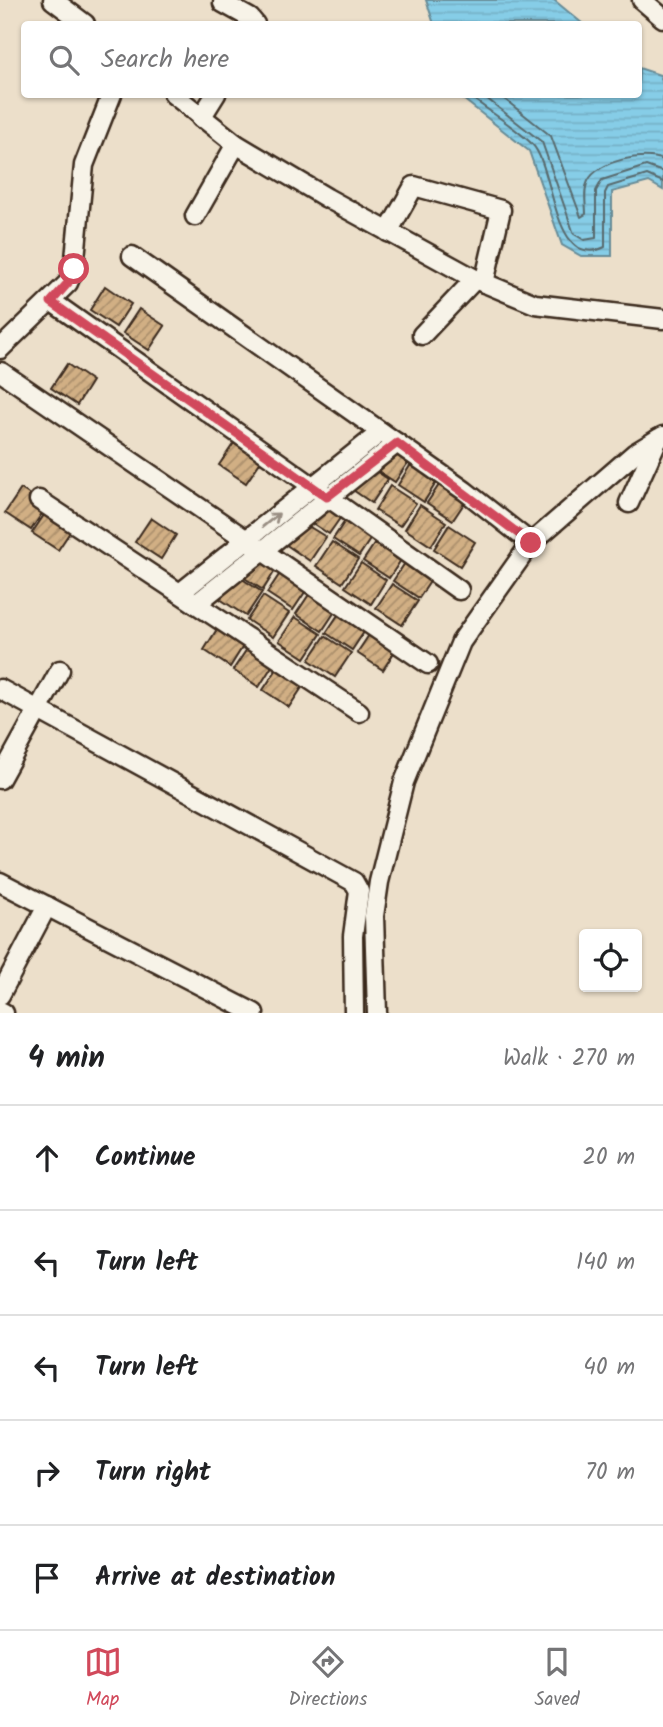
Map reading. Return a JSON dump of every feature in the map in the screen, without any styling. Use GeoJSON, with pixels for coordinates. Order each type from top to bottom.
{"type":"FeatureCollection","features":[{"type":"Feature","properties":{"kind":"street"},"geometry":{"type":"LineString","coordinates":[[53,0],[81,21]]}},
{"type":"Feature","properties":{"kind":"street"},"geometry":{"type":"LineString","coordinates":[[642,0],[663,18]]}},
{"type":"Feature","properties":{"kind":"street"},"geometry":{"type":"LineString","coordinates":[[223,3],[252,21]]}},
{"type":"Feature","properties":{"kind":"street"},"geometry":{"type":"LineString","coordinates":[[0,349],[68,283],[74,269],[84,165],[110,98]]}},
{"type":"Feature","properties":{"kind":"street"},"geometry":{"type":"LineString","coordinates":[[178,98],[236,144],[479,281],[535,304],[663,319]]}},
{"type":"Feature","properties":{"kind":"street"},"geometry":{"type":"LineString","coordinates":[[201,118],[214,98]]}},
{"type":"Feature","properties":{"kind":"street"},"geometry":{"type":"LineString","coordinates":[[195,216],[236,144]]}},
{"type":"Feature","properties":{"kind":"street"},"geometry":{"type":"LineString","coordinates":[[388,232],[414,186],[501,210],[479,281],[422,335]]}},
{"type":"Feature","properties":{"kind":"street"},"geometry":{"type":"LineString","coordinates":[[131,256],[397,443],[531,543]]}},
{"type":"Feature","properties":{"kind":"street"},"geometry":{"type":"LineString","coordinates":[[51,302],[459,590]]}},
{"type":"Feature","properties":{"kind":"street"},"geometry":{"type":"LineString","coordinates":[[1,372],[428,664]]}},
{"type":"Feature","properties":{"kind":"street"},"geometry":{"type":"LineString","coordinates":[[180,593],[254,545],[320,492],[380,432]]}},
{"type":"Feature","properties":{"kind":"street"},"geometry":{"type":"LineString","coordinates":[[629,503],[661,438]]}},
{"type":"Feature","properties":{"kind":"street"},"geometry":{"type":"LineString","coordinates":[[377,1013],[374,916],[404,782],[461,642],[531,543],[635,453],[661,438]]}},
{"type":"Feature","properties":{"kind":"street"},"geometry":{"type":"LineString","coordinates":[[320,492],[397,443]]}},
{"type":"Feature","properties":{"kind":"street"},"geometry":{"type":"LineString","coordinates":[[40,500],[359,712]]}},
{"type":"Feature","properties":{"kind":"street"},"geometry":{"type":"LineString","coordinates":[[196,604],[254,545]]}},
{"type":"Feature","properties":{"kind":"street"},"geometry":{"type":"LineString","coordinates":[[0,779],[60,670]]}},
{"type":"Feature","properties":{"kind":"street"},"geometry":{"type":"LineString","coordinates":[[0,689],[354,882],[359,891],[353,936],[354,1013]]}},
{"type":"Feature","properties":{"kind":"street"},"geometry":{"type":"LineString","coordinates":[[0,882],[254,1013]]}},
{"type":"Feature","properties":{"kind":"street"},"geometry":{"type":"LineString","coordinates":[[0,995],[47,906]]}},
{"type":"Feature","properties":{"kind":"water"},"geometry":{"type":"Polygon","coordinates":[[[426,0],[554,0],[579,21],[433,21],[426,0]]]}},
{"type":"Feature","properties":{"kind":"water"},"geometry":{"type":"Polygon","coordinates":[[[642,69],[660,75],[663,85],[663,190],[649,182],[612,192],[612,256],[581,256],[562,245],[529,151],[462,98],[642,98],[642,69]]]}},
{"type":"Feature","properties":{"kind":"building"},"geometry":{"type":"Polygon","coordinates":[[[105,286],[131,304],[116,327],[90,310],[105,286]]]}},
{"type":"Feature","properties":{"kind":"building"},"geometry":{"type":"Polygon","coordinates":[[[139,309],[165,326],[149,350],[123,333],[139,309]]]}},
{"type":"Feature","properties":{"kind":"building"},"geometry":{"type":"Polygon","coordinates":[[[67,364],[92,381],[77,405],[51,388],[67,364]]]}},
{"type":"Feature","properties":{"kind":"building"},"geometry":{"type":"Polygon","coordinates":[[[385,441],[411,458],[395,482],[369,465],[385,441]]]}},
{"type":"Feature","properties":{"kind":"building"},"geometry":{"type":"Polygon","coordinates":[[[234,443],[261,461],[246,483],[219,465],[234,443]]]}},
{"type":"Feature","properties":{"kind":"building"},"geometry":{"type":"Polygon","coordinates":[[[413,461],[439,478],[424,502],[398,485],[413,461]]]}},
{"type":"Feature","properties":{"kind":"building"},"geometry":{"type":"Polygon","coordinates":[[[362,462],[388,479],[372,503],[347,486],[362,462]]]}},
{"type":"Feature","properties":{"kind":"building"},"geometry":{"type":"Polygon","coordinates":[[[443,479],[469,496],[453,520],[427,503],[443,479]]]}},
{"type":"Feature","properties":{"kind":"building"},"geometry":{"type":"Polygon","coordinates":[[[390,486],[416,503],[400,526],[375,510],[390,486]]]}},
{"type":"Feature","properties":{"kind":"building"},"geometry":{"type":"Polygon","coordinates":[[[21,489],[47,506],[31,530],[5,513],[21,489]]]}},
{"type":"Feature","properties":{"kind":"building"},"geometry":{"type":"Polygon","coordinates":[[[319,494],[345,511],[329,534],[303,517],[319,494]]]}},
{"type":"Feature","properties":{"kind":"building"},"geometry":{"type":"Polygon","coordinates":[[[420,505],[446,522],[431,546],[405,529],[420,505]]]}},
{"type":"Feature","properties":{"kind":"building"},"geometry":{"type":"Polygon","coordinates":[[[48,509],[74,526],[58,550],[32,533],[48,509]]]}},
{"type":"Feature","properties":{"kind":"building"},"geometry":{"type":"Polygon","coordinates":[[[349,515],[375,532],[359,556],[333,539],[349,515]]]}},
{"type":"Feature","properties":{"kind":"building"},"geometry":{"type":"Polygon","coordinates":[[[151,518],[176,535],[161,559],[135,542],[151,518]]]}},
{"type":"Feature","properties":{"kind":"building"},"geometry":{"type":"Polygon","coordinates":[[[300,521],[326,537],[310,561],[285,544],[300,521]]]}},
{"type":"Feature","properties":{"kind":"building"},"geometry":{"type":"Polygon","coordinates":[[[449,525],[475,542],[460,566],[434,549],[449,525]]]}},
{"type":"Feature","properties":{"kind":"building"},"geometry":{"type":"Polygon","coordinates":[[[379,537],[405,554],[389,578],[363,561],[379,537]]]}},
{"type":"Feature","properties":{"kind":"building"},"geometry":{"type":"Polygon","coordinates":[[[332,542],[358,559],[342,583],[316,566],[332,542]]]}},
{"type":"Feature","properties":{"kind":"building"},"geometry":{"type":"Polygon","coordinates":[[[253,549],[278,566],[263,590],[237,573],[253,549]]]}},
{"type":"Feature","properties":{"kind":"building"},"geometry":{"type":"Polygon","coordinates":[[[409,557],[435,574],[419,598],[393,581],[409,557]]]}},
{"type":"Feature","properties":{"kind":"building"},"geometry":{"type":"Polygon","coordinates":[[[361,563],[386,580],[371,604],[345,587],[361,563]]]}},
{"type":"Feature","properties":{"kind":"building"},"geometry":{"type":"Polygon","coordinates":[[[283,569],[309,586],[293,610],[267,593],[283,569]]]}},
{"type":"Feature","properties":{"kind":"building"},"geometry":{"type":"Polygon","coordinates":[[[236,575],[262,592],[246,616],[220,599],[236,575]]]}},
{"type":"Feature","properties":{"kind":"building"},"geometry":{"type":"Polygon","coordinates":[[[392,584],[418,601],[402,625],[376,608],[392,584]]]}},
{"type":"Feature","properties":{"kind":"building"},"geometry":{"type":"Polygon","coordinates":[[[312,590],[338,607],[322,631],[296,614],[312,590]]]}},
{"type":"Feature","properties":{"kind":"building"},"geometry":{"type":"Polygon","coordinates":[[[263,596],[289,613],[273,637],[247,620],[263,596]]]}},
{"type":"Feature","properties":{"kind":"building"},"geometry":{"type":"Polygon","coordinates":[[[342,609],[368,626],[352,650],[326,633],[342,609]]]}},
{"type":"Feature","properties":{"kind":"building"},"geometry":{"type":"Polygon","coordinates":[[[295,617],[321,634],[305,658],[279,641],[295,617]]]}},
{"type":"Feature","properties":{"kind":"building"},"geometry":{"type":"Polygon","coordinates":[[[219,626],[245,643],[230,667],[204,650],[219,626]]]}},
{"type":"Feature","properties":{"kind":"building"},"geometry":{"type":"Polygon","coordinates":[[[373,629],[398,646],[383,670],[357,653],[373,629]]]}},
{"type":"Feature","properties":{"kind":"building"},"geometry":{"type":"Polygon","coordinates":[[[325,636],[351,653],[335,677],[309,660],[325,636]]]}},
{"type":"Feature","properties":{"kind":"building"},"geometry":{"type":"Polygon","coordinates":[[[249,646],[274,663],[259,687],[233,670],[249,646]]]}},
{"type":"Feature","properties":{"kind":"building"},"geometry":{"type":"Polygon","coordinates":[[[279,666],[305,683],[289,707],[263,690],[279,666]]]}},
{"type":"Feature","properties":{"kind":"route"},"geometry":{"type":"LineString","coordinates":[[74,269],[62,292],[51,302],[327,497],[397,443],[465,491],[531,543]]}}]}
